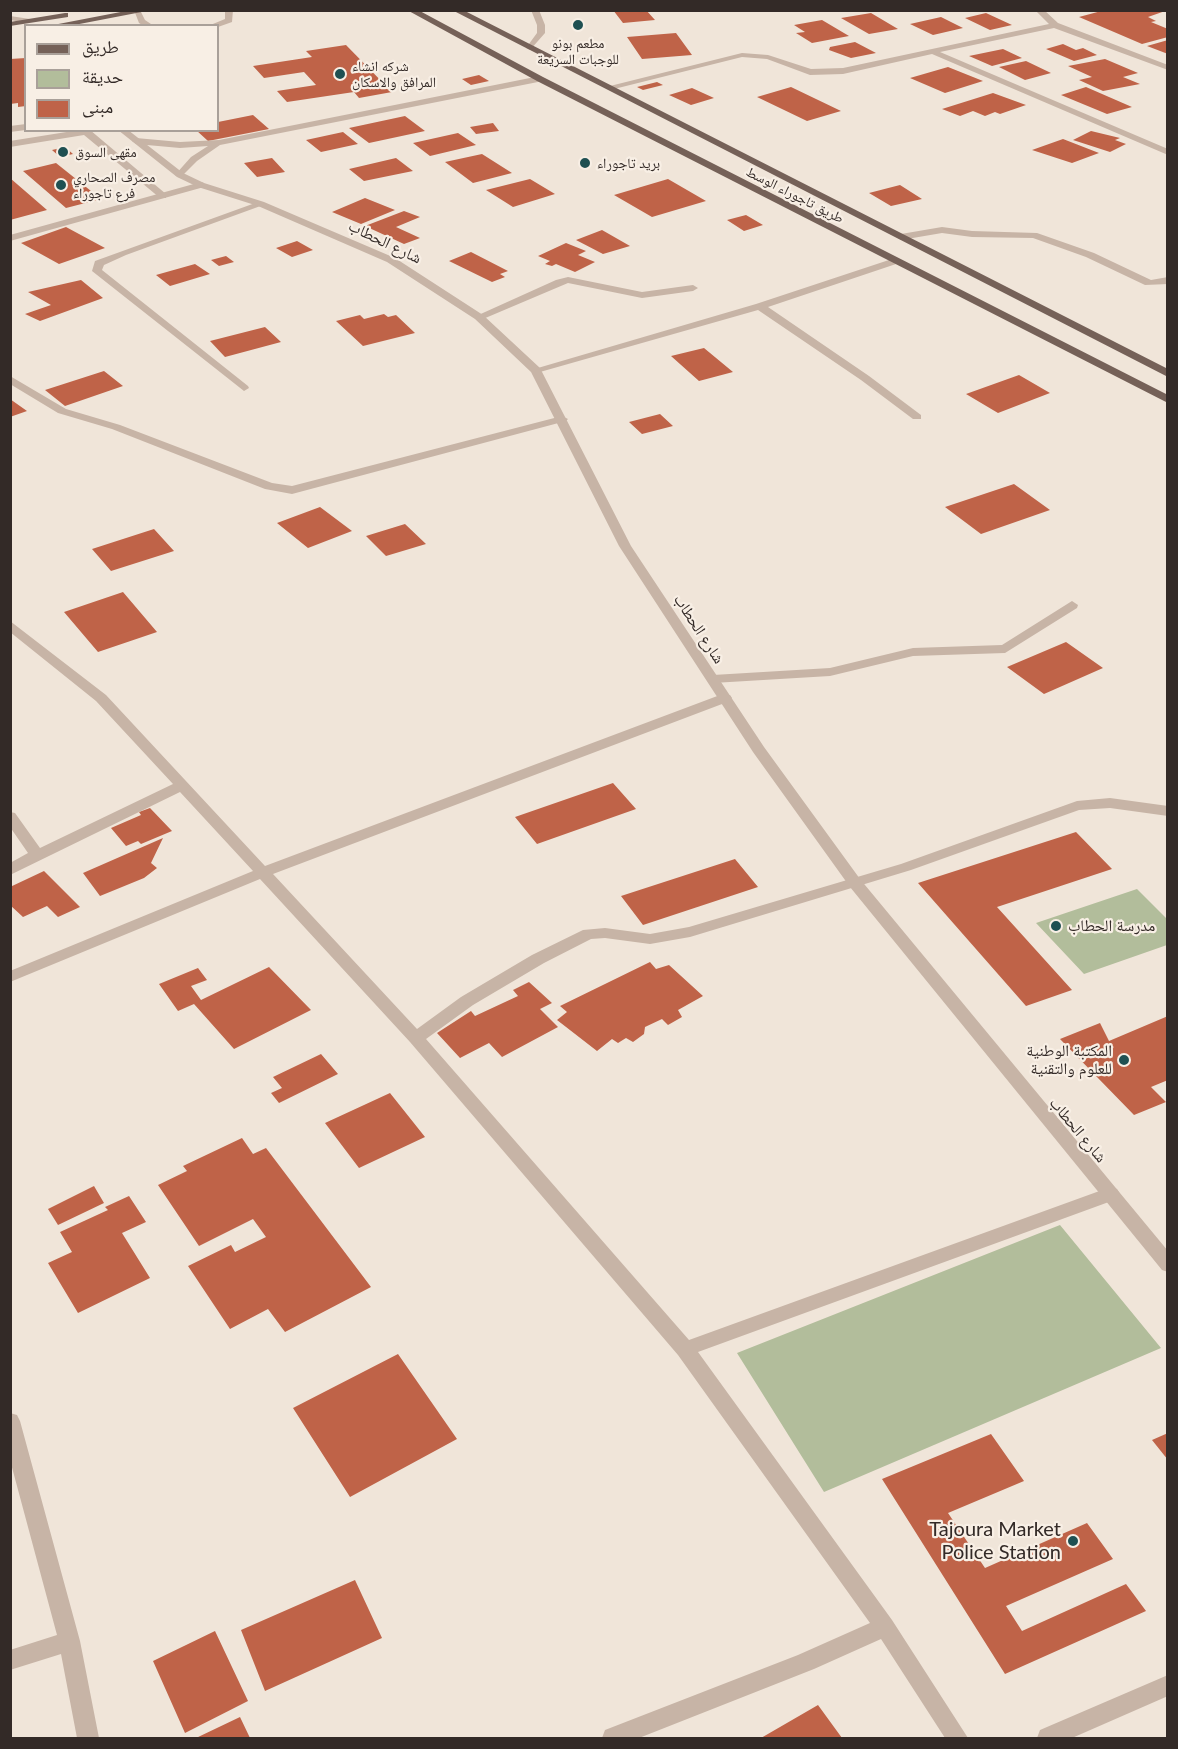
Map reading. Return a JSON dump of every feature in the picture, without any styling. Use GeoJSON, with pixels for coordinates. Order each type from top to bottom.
{"type":"FeatureCollection","features":[{"type":"Feature","properties":{"kind":"main road"},"geometry":{"type":"LineString","coordinates":[[35,24],[97,10]]}},
{"type":"Feature","properties":{"kind":"main road"},"geometry":{"type":"LineString","coordinates":[[60,24],[148,10]]}},
{"type":"Feature","properties":{"kind":"main road","name":"طريق تاجوراء الوسط"},"geometry":{"type":"LineString","coordinates":[[411,10],[540,79],[1167,400]]}},
{"type":"Feature","properties":{"kind":"main road"},"geometry":{"type":"LineString","coordinates":[[456,10],[1167,374]]}},
{"type":"Feature","properties":{"kind":"street"},"geometry":{"type":"LineString","coordinates":[[218,24],[229,20],[229,10]]}},
{"type":"Feature","properties":{"kind":"street"},"geometry":{"type":"LineString","coordinates":[[530,48],[541,33],[541,25],[535,10]]}},
{"type":"Feature","properties":{"kind":"street"},"geometry":{"type":"LineString","coordinates":[[1041,11],[1055,25],[1167,68]]}},
{"type":"Feature","properties":{"kind":"street"},"geometry":{"type":"LineString","coordinates":[[137,12],[141,21],[146,24]]}},
{"type":"Feature","properties":{"kind":"street"},"geometry":{"type":"LineString","coordinates":[[10,18],[24,25]]}},
{"type":"Feature","properties":{"kind":"street"},"geometry":{"type":"LineString","coordinates":[[610,87],[742,55],[768,57],[802,70],[843,71],[935,53],[1055,25]]}},
{"type":"Feature","properties":{"kind":"street"},"geometry":{"type":"LineString","coordinates":[[935,53],[1167,152]]}},
{"type":"Feature","properties":{"kind":"street"},"geometry":{"type":"LineString","coordinates":[[136,141],[180,145],[219,143],[540,79]]}},
{"type":"Feature","properties":{"kind":"street"},"geometry":{"type":"LineString","coordinates":[[10,144],[79,132]]}},
{"type":"Feature","properties":{"kind":"street"},"geometry":{"type":"LineString","coordinates":[[86,132],[163,196]]}},
{"type":"Feature","properties":{"kind":"street","name":"شارع الحطاب"},"geometry":{"type":"LineString","coordinates":[[125,132],[180,175],[201,185],[261,204],[391,260],[479,317],[536,370],[625,546],[758,749],[855,883],[1167,1265]]}},
{"type":"Feature","properties":{"kind":"street"},"geometry":{"type":"LineString","coordinates":[[180,175],[194,159],[219,143]]}},
{"type":"Feature","properties":{"kind":"street"},"geometry":{"type":"LineString","coordinates":[[10,238],[201,185]]}},
{"type":"Feature","properties":{"kind":"street"},"geometry":{"type":"LineString","coordinates":[[244,388],[97,271],[99,263],[123,253],[261,204]]}},
{"type":"Feature","properties":{"kind":"street"},"geometry":{"type":"LineString","coordinates":[[901,237],[942,230],[972,234],[1034,235],[1090,255],[1149,283],[1161,283],[1167,280]]}},
{"type":"Feature","properties":{"kind":"street"},"geometry":{"type":"LineString","coordinates":[[536,370],[760,306],[895,261]]}},
{"type":"Feature","properties":{"kind":"street"},"geometry":{"type":"LineString","coordinates":[[479,317],[568,280],[642,295],[693,288]]}},
{"type":"Feature","properties":{"kind":"street"},"geometry":{"type":"LineString","coordinates":[[760,306],[917,417]]}},
{"type":"Feature","properties":{"kind":"street"},"geometry":{"type":"LineString","coordinates":[[10,379],[62,411],[116,427],[269,486],[292,490],[562,418]]}},
{"type":"Feature","properties":{"kind":"street"},"geometry":{"type":"LineString","coordinates":[[712,679],[830,672],[913,652],[1005,649],[1072,605]]}},
{"type":"Feature","properties":{"kind":"street"},"geometry":{"type":"LineString","coordinates":[[10,625],[101,698],[416,1038],[685,1349],[885,1627],[957,1738]]}},
{"type":"Feature","properties":{"kind":"street"},"geometry":{"type":"LineString","coordinates":[[10,977],[262,873],[725,698]]}},
{"type":"Feature","properties":{"kind":"street"},"geometry":{"type":"LineString","coordinates":[[10,870],[182,785]]}},
{"type":"Feature","properties":{"kind":"street"},"geometry":{"type":"LineString","coordinates":[[416,1038],[467,1001],[538,958],[588,934],[605,933],[650,939],[690,932],[855,883],[1077,806],[1110,802],[1167,811]]}},
{"type":"Feature","properties":{"kind":"street"},"geometry":{"type":"LineString","coordinates":[[10,816],[37,855]]}},
{"type":"Feature","properties":{"kind":"street"},"geometry":{"type":"LineString","coordinates":[[685,1349],[1111,1194]]}},
{"type":"Feature","properties":{"kind":"street"},"geometry":{"type":"LineString","coordinates":[[10,1421],[69,1641],[88,1738]]}},
{"type":"Feature","properties":{"kind":"street"},"geometry":{"type":"LineString","coordinates":[[613,1738],[806,1662],[885,1627]]}},
{"type":"Feature","properties":{"kind":"street"},"geometry":{"type":"LineString","coordinates":[[10,1660],[69,1641]]}},
{"type":"Feature","properties":{"kind":"street"},"geometry":{"type":"LineString","coordinates":[[1048,1738],[1167,1685]]}},
{"type":"Feature","properties":{"kind":"green space"},"geometry":{"type":"Polygon","coordinates":[[[1137,889],[1167,919],[1167,945],[1084,974],[1036,923],[1137,889]]]}},
{"type":"Feature","properties":{"kind":"green space"},"geometry":{"type":"Polygon","coordinates":[[[1060,1225],[1161,1348],[824,1492],[737,1353],[1060,1225]]]}},
{"type":"Feature","properties":{"kind":"building"},"geometry":{"type":"Polygon","coordinates":[[[613,10],[646,10],[655,20],[623,23],[613,10]]]}},
{"type":"Feature","properties":{"kind":"building"},"geometry":{"type":"Polygon","coordinates":[[[1105,10],[1168,10],[1148,17],[1156,21],[1151,22],[1168,29],[1168,37],[1142,44],[1079,17],[1105,10]]]}},
{"type":"Feature","properties":{"kind":"building"},"geometry":{"type":"Polygon","coordinates":[[[871,13],[898,29],[869,34],[841,18],[871,13]]]}},
{"type":"Feature","properties":{"kind":"building"},"geometry":{"type":"Polygon","coordinates":[[[986,13],[1012,25],[990,30],[965,18],[986,13]]]}},
{"type":"Feature","properties":{"kind":"building"},"geometry":{"type":"Polygon","coordinates":[[[941,17],[963,28],[933,35],[910,24],[941,17]]]}},
{"type":"Feature","properties":{"kind":"building"},"geometry":{"type":"Polygon","coordinates":[[[822,20],[849,36],[812,43],[796,33],[805,32],[794,25],[822,20]]]}},
{"type":"Feature","properties":{"kind":"building"},"geometry":{"type":"Polygon","coordinates":[[[676,33],[692,55],[642,59],[627,37],[676,33]]]}},
{"type":"Feature","properties":{"kind":"building"},"geometry":{"type":"Polygon","coordinates":[[[1168,40],[1168,54],[1147,46],[1168,40]]]}},
{"type":"Feature","properties":{"kind":"building"},"geometry":{"type":"Polygon","coordinates":[[[855,42],[876,53],[851,58],[829,50],[830,47],[855,42]]]}},
{"type":"Feature","properties":{"kind":"building"},"geometry":{"type":"Polygon","coordinates":[[[1063,44],[1076,50],[1083,48],[1097,55],[1074,61],[1046,49],[1063,44]]]}},
{"type":"Feature","properties":{"kind":"building","name":"شركه انشاء المرافق والاسكان"},"geometry":{"type":"Polygon","coordinates":[[[346,45],[392,92],[359,98],[354,92],[287,102],[277,91],[316,85],[304,72],[264,78],[253,66],[312,57],[306,51],[346,45]]]}},
{"type":"Feature","properties":{"kind":"building"},"geometry":{"type":"Polygon","coordinates":[[[1003,49],[1022,58],[992,66],[969,56],[1003,49]]]}},
{"type":"Feature","properties":{"kind":"building"},"geometry":{"type":"Polygon","coordinates":[[[24,58],[24,106],[18,107],[18,103],[10,104],[10,59],[24,58]]]}},
{"type":"Feature","properties":{"kind":"building"},"geometry":{"type":"Polygon","coordinates":[[[1105,59],[1138,73],[1123,77],[1140,84],[1103,91],[1079,80],[1092,77],[1068,66],[1105,59]]]}},
{"type":"Feature","properties":{"kind":"building"},"geometry":{"type":"Polygon","coordinates":[[[1026,61],[1051,73],[1025,80],[999,67],[1026,61]]]}},
{"type":"Feature","properties":{"kind":"building"},"geometry":{"type":"Polygon","coordinates":[[[948,67],[983,81],[945,93],[910,78],[948,67]]]}},
{"type":"Feature","properties":{"kind":"building"},"geometry":{"type":"Polygon","coordinates":[[[479,75],[489,81],[471,85],[462,79],[479,75]]]}},
{"type":"Feature","properties":{"kind":"building"},"geometry":{"type":"Polygon","coordinates":[[[657,82],[663,85],[643,90],[637,87],[657,82]]]}},
{"type":"Feature","properties":{"kind":"building"},"geometry":{"type":"Polygon","coordinates":[[[791,87],[841,111],[807,121],[757,97],[791,87]]]}},
{"type":"Feature","properties":{"kind":"building"},"geometry":{"type":"Polygon","coordinates":[[[1086,87],[1132,107],[1107,114],[1061,95],[1086,87]]]}},
{"type":"Feature","properties":{"kind":"building"},"geometry":{"type":"Polygon","coordinates":[[[692,88],[714,98],[691,105],[669,95],[692,88]]]}},
{"type":"Feature","properties":{"kind":"building"},"geometry":{"type":"Polygon","coordinates":[[[993,93],[1026,105],[1000,114],[995,112],[985,116],[973,111],[960,116],[942,109],[993,93]]]}},
{"type":"Feature","properties":{"kind":"building"},"geometry":{"type":"Polygon","coordinates":[[[253,115],[269,129],[208,141],[198,132],[219,132],[219,122],[253,115]]]}},
{"type":"Feature","properties":{"kind":"building"},"geometry":{"type":"Polygon","coordinates":[[[405,116],[425,131],[369,143],[349,128],[405,116]]]}},
{"type":"Feature","properties":{"kind":"building"},"geometry":{"type":"Polygon","coordinates":[[[493,123],[499,131],[476,134],[470,127],[493,123]]]}},
{"type":"Feature","properties":{"kind":"building"},"geometry":{"type":"Polygon","coordinates":[[[1091,131],[1120,138],[1115,140],[1126,144],[1110,152],[1073,140],[1091,131]]]}},
{"type":"Feature","properties":{"kind":"building"},"geometry":{"type":"Polygon","coordinates":[[[343,132],[358,144],[321,152],[306,140],[343,132]]]}},
{"type":"Feature","properties":{"kind":"building"},"geometry":{"type":"Polygon","coordinates":[[[458,133],[476,145],[430,156],[413,143],[458,133]]]}},
{"type":"Feature","properties":{"kind":"building"},"geometry":{"type":"Polygon","coordinates":[[[1063,139],[1099,153],[1072,163],[1032,150],[1063,139]]]}},
{"type":"Feature","properties":{"kind":"building","name":"مقهى السوق"},"geometry":{"type":"Polygon","coordinates":[[[65,147],[73,154],[60,157],[52,150],[65,147]]]}},
{"type":"Feature","properties":{"kind":"building"},"geometry":{"type":"Polygon","coordinates":[[[482,154],[512,173],[473,183],[445,162],[482,154]]]}},
{"type":"Feature","properties":{"kind":"building"},"geometry":{"type":"Polygon","coordinates":[[[272,158],[285,172],[257,177],[244,163],[272,158]]]}},
{"type":"Feature","properties":{"kind":"building"},"geometry":{"type":"Polygon","coordinates":[[[396,158],[413,171],[364,181],[349,169],[396,158]]]}},
{"type":"Feature","properties":{"kind":"building","name":"مصرف الصحاري فرع تاجوراء"},"geometry":{"type":"Polygon","coordinates":[[[56,163],[101,199],[66,208],[23,171],[56,163]]]}},
{"type":"Feature","properties":{"kind":"building"},"geometry":{"type":"Polygon","coordinates":[[[10,178],[47,210],[10,220],[10,178]]]}},
{"type":"Feature","properties":{"kind":"building"},"geometry":{"type":"Polygon","coordinates":[[[530,179],[555,194],[513,207],[486,190],[530,179]]]}},
{"type":"Feature","properties":{"kind":"building"},"geometry":{"type":"Polygon","coordinates":[[[668,179],[706,201],[652,217],[614,195],[668,179]]]}},
{"type":"Feature","properties":{"kind":"building"},"geometry":{"type":"Polygon","coordinates":[[[900,185],[922,199],[891,206],[869,193],[900,185]]]}},
{"type":"Feature","properties":{"kind":"building"},"geometry":{"type":"Polygon","coordinates":[[[365,198],[395,210],[361,224],[332,212],[365,198]]]}},
{"type":"Feature","properties":{"kind":"building"},"geometry":{"type":"Polygon","coordinates":[[[404,211],[420,217],[396,227],[420,238],[404,244],[365,226],[404,211]]]}},
{"type":"Feature","properties":{"kind":"building"},"geometry":{"type":"Polygon","coordinates":[[[746,215],[763,225],[744,231],[727,220],[746,215]]]}},
{"type":"Feature","properties":{"kind":"building"},"geometry":{"type":"Polygon","coordinates":[[[66,227],[105,248],[59,264],[21,243],[66,227]]]}},
{"type":"Feature","properties":{"kind":"building"},"geometry":{"type":"Polygon","coordinates":[[[602,230],[630,246],[603,254],[576,240],[602,230]]]}},
{"type":"Feature","properties":{"kind":"building"},"geometry":{"type":"Polygon","coordinates":[[[297,241],[313,250],[292,257],[276,248],[297,241]]]}},
{"type":"Feature","properties":{"kind":"building"},"geometry":{"type":"Polygon","coordinates":[[[566,243],[586,251],[578,255],[595,262],[575,272],[556,264],[552,266],[545,264],[550,261],[538,256],[566,243]]]}},
{"type":"Feature","properties":{"kind":"building"},"geometry":{"type":"Polygon","coordinates":[[[471,252],[508,271],[500,274],[505,277],[492,282],[449,261],[471,252]]]}},
{"type":"Feature","properties":{"kind":"building"},"geometry":{"type":"Polygon","coordinates":[[[226,256],[234,262],[219,266],[211,260],[226,256]]]}},
{"type":"Feature","properties":{"kind":"building"},"geometry":{"type":"Polygon","coordinates":[[[195,264],[210,274],[170,286],[156,275],[195,264]]]}},
{"type":"Feature","properties":{"kind":"building"},"geometry":{"type":"Polygon","coordinates":[[[81,280],[103,298],[40,321],[25,314],[51,305],[28,292],[81,280]]]}},
{"type":"Feature","properties":{"kind":"building"},"geometry":{"type":"Polygon","coordinates":[[[384,314],[388,317],[396,315],[415,333],[363,346],[336,321],[360,315],[364,319],[384,314]]]}},
{"type":"Feature","properties":{"kind":"building"},"geometry":{"type":"Polygon","coordinates":[[[265,327],[281,342],[225,357],[210,341],[265,327]]]}},
{"type":"Feature","properties":{"kind":"building"},"geometry":{"type":"Polygon","coordinates":[[[704,348],[733,372],[699,381],[671,356],[704,348]]]}},
{"type":"Feature","properties":{"kind":"building"},"geometry":{"type":"Polygon","coordinates":[[[104,371],[123,386],[65,406],[45,390],[104,371]]]}},
{"type":"Feature","properties":{"kind":"building"},"geometry":{"type":"Polygon","coordinates":[[[1019,375],[1050,393],[998,413],[966,394],[1019,375]]]}},
{"type":"Feature","properties":{"kind":"building"},"geometry":{"type":"Polygon","coordinates":[[[10,399],[27,411],[10,417],[10,399]]]}},
{"type":"Feature","properties":{"kind":"building"},"geometry":{"type":"Polygon","coordinates":[[[660,414],[673,426],[642,434],[629,422],[660,414]]]}},
{"type":"Feature","properties":{"kind":"building"},"geometry":{"type":"Polygon","coordinates":[[[1014,484],[1050,510],[981,534],[945,507],[1014,484]]]}},
{"type":"Feature","properties":{"kind":"building"},"geometry":{"type":"Polygon","coordinates":[[[320,507],[352,531],[308,548],[277,523],[320,507]]]}},
{"type":"Feature","properties":{"kind":"building"},"geometry":{"type":"Polygon","coordinates":[[[405,524],[426,544],[386,556],[366,536],[405,524]]]}},
{"type":"Feature","properties":{"kind":"building"},"geometry":{"type":"Polygon","coordinates":[[[154,529],[174,551],[111,571],[92,549],[154,529]]]}},
{"type":"Feature","properties":{"kind":"building"},"geometry":{"type":"Polygon","coordinates":[[[123,592],[157,632],[98,652],[64,612],[123,592]]]}},
{"type":"Feature","properties":{"kind":"building"},"geometry":{"type":"Polygon","coordinates":[[[1066,642],[1103,668],[1044,694],[1007,667],[1066,642]]]}},
{"type":"Feature","properties":{"kind":"building"},"geometry":{"type":"Polygon","coordinates":[[[613,783],[636,809],[537,844],[515,817],[613,783]]]}},
{"type":"Feature","properties":{"kind":"building"},"geometry":{"type":"Polygon","coordinates":[[[150,808],[172,831],[141,844],[138,841],[126,846],[111,828],[141,815],[139,812],[150,808]]]}},
{"type":"Feature","properties":{"kind":"building","name":"مدرسة الحطاب"},"geometry":{"type":"Polygon","coordinates":[[[1076,832],[1112,869],[997,907],[1072,990],[1026,1006],[918,883],[1076,832]]]}},
{"type":"Feature","properties":{"kind":"building"},"geometry":{"type":"Polygon","coordinates":[[[163,838],[151,863],[157,868],[144,878],[100,896],[83,873],[163,838]]]}},
{"type":"Feature","properties":{"kind":"building"},"geometry":{"type":"Polygon","coordinates":[[[735,859],[758,887],[643,925],[621,896],[735,859]]]}},
{"type":"Feature","properties":{"kind":"building"},"geometry":{"type":"Polygon","coordinates":[[[44,871],[80,907],[58,917],[47,906],[23,917],[10,905],[12,900],[10,887],[44,871]]]}},
{"type":"Feature","properties":{"kind":"building"},"geometry":{"type":"Polygon","coordinates":[[[650,962],[656,969],[669,965],[703,996],[678,1010],[682,1017],[668,1025],[662,1019],[645,1027],[644,1034],[633,1042],[626,1038],[618,1043],[612,1039],[597,1051],[557,1020],[567,1012],[560,1006],[650,962]]]}},
{"type":"Feature","properties":{"kind":"building"},"geometry":{"type":"Polygon","coordinates":[[[269,967],[311,1010],[234,1049],[194,1004],[178,1011],[159,984],[198,968],[207,980],[191,986],[201,1000],[269,967]]]}},
{"type":"Feature","properties":{"kind":"building"},"geometry":{"type":"Polygon","coordinates":[[[529,982],[552,1003],[540,1009],[558,1027],[502,1057],[489,1043],[460,1058],[437,1033],[471,1011],[475,1016],[518,996],[513,990],[529,982]]]}},
{"type":"Feature","properties":{"kind":"building","name":"المكتبة الوطنية للعلوم والتقنية"},"geometry":{"type":"Polygon","coordinates":[[[1168,1016],[1168,1080],[1151,1087],[1166,1102],[1134,1115],[1060,1039],[1100,1023],[1109,1041],[1168,1016]]]}},
{"type":"Feature","properties":{"kind":"building"},"geometry":{"type":"Polygon","coordinates":[[[321,1054],[338,1074],[279,1103],[271,1093],[282,1088],[273,1077],[321,1054]]]}},
{"type":"Feature","properties":{"kind":"building"},"geometry":{"type":"Polygon","coordinates":[[[390,1093],[425,1137],[359,1168],[325,1123],[390,1093]]]}},
{"type":"Feature","properties":{"kind":"building"},"geometry":{"type":"Polygon","coordinates":[[[242,1138],[253,1154],[266,1148],[371,1287],[285,1332],[268,1309],[230,1329],[188,1266],[231,1245],[235,1252],[266,1237],[253,1219],[199,1246],[158,1185],[187,1171],[183,1166],[242,1138]]]}},
{"type":"Feature","properties":{"kind":"building"},"geometry":{"type":"Polygon","coordinates":[[[94,1186],[104,1203],[58,1225],[48,1209],[94,1186]]]}},
{"type":"Feature","properties":{"kind":"building"},"geometry":{"type":"Polygon","coordinates":[[[129,1196],[146,1222],[122,1233],[150,1278],[78,1313],[48,1263],[72,1252],[60,1232],[108,1210],[105,1207],[129,1196]]]}},
{"type":"Feature","properties":{"kind":"building"},"geometry":{"type":"Polygon","coordinates":[[[398,1354],[457,1439],[350,1497],[293,1408],[398,1354]]]}},
{"type":"Feature","properties":{"kind":"building"},"geometry":{"type":"Polygon","coordinates":[[[1168,1433],[1168,1460],[1152,1440],[1168,1433]]]}},
{"type":"Feature","properties":{"kind":"building","name":"Tajoura Market Police Station"},"geometry":{"type":"Polygon","coordinates":[[[991,1434],[1024,1481],[948,1513],[985,1568],[1087,1523],[1113,1559],[1006,1606],[1022,1631],[1126,1584],[1146,1611],[1005,1674],[882,1479],[991,1434]]]}},
{"type":"Feature","properties":{"kind":"building"},"geometry":{"type":"Polygon","coordinates":[[[355,1580],[382,1638],[265,1691],[241,1630],[355,1580]]]}},
{"type":"Feature","properties":{"kind":"building"},"geometry":{"type":"Polygon","coordinates":[[[215,1631],[248,1701],[185,1733],[153,1661],[215,1631]]]}},
{"type":"Feature","properties":{"kind":"building"},"geometry":{"type":"Polygon","coordinates":[[[818,1705],[842,1738],[761,1738],[818,1705]]]}},
{"type":"Feature","properties":{"kind":"building"},"geometry":{"type":"Polygon","coordinates":[[[240,1717],[250,1738],[196,1738],[240,1717]]]}},
{"type":"Feature","properties":{"kind":"place","name":"مطعم بونو للوجبات السريعة"},"geometry":{"type":"Point","coordinates":[578,25]}},
{"type":"Feature","properties":{"kind":"place","name":"شركه انشاء المرافق والاسكان"},"geometry":{"type":"Point","coordinates":[340,74]}},
{"type":"Feature","properties":{"kind":"place","name":"مقهى السوق"},"geometry":{"type":"Point","coordinates":[63,152]}},
{"type":"Feature","properties":{"kind":"place","name":"بريد تاجوراء"},"geometry":{"type":"Point","coordinates":[585,163]}},
{"type":"Feature","properties":{"kind":"place","name":"مصرف الصحاري فرع تاجوراء"},"geometry":{"type":"Point","coordinates":[61,185]}},
{"type":"Feature","properties":{"kind":"place","name":"مدرسة الحطاب"},"geometry":{"type":"Point","coordinates":[1056,926]}},
{"type":"Feature","properties":{"kind":"place","name":"المكتبة الوطنية للعلوم والتقنية"},"geometry":{"type":"Point","coordinates":[1124,1060]}},
{"type":"Feature","properties":{"kind":"place","name":"Tajoura Market Police Station"},"geometry":{"type":"Point","coordinates":[1073,1541]}}]}
